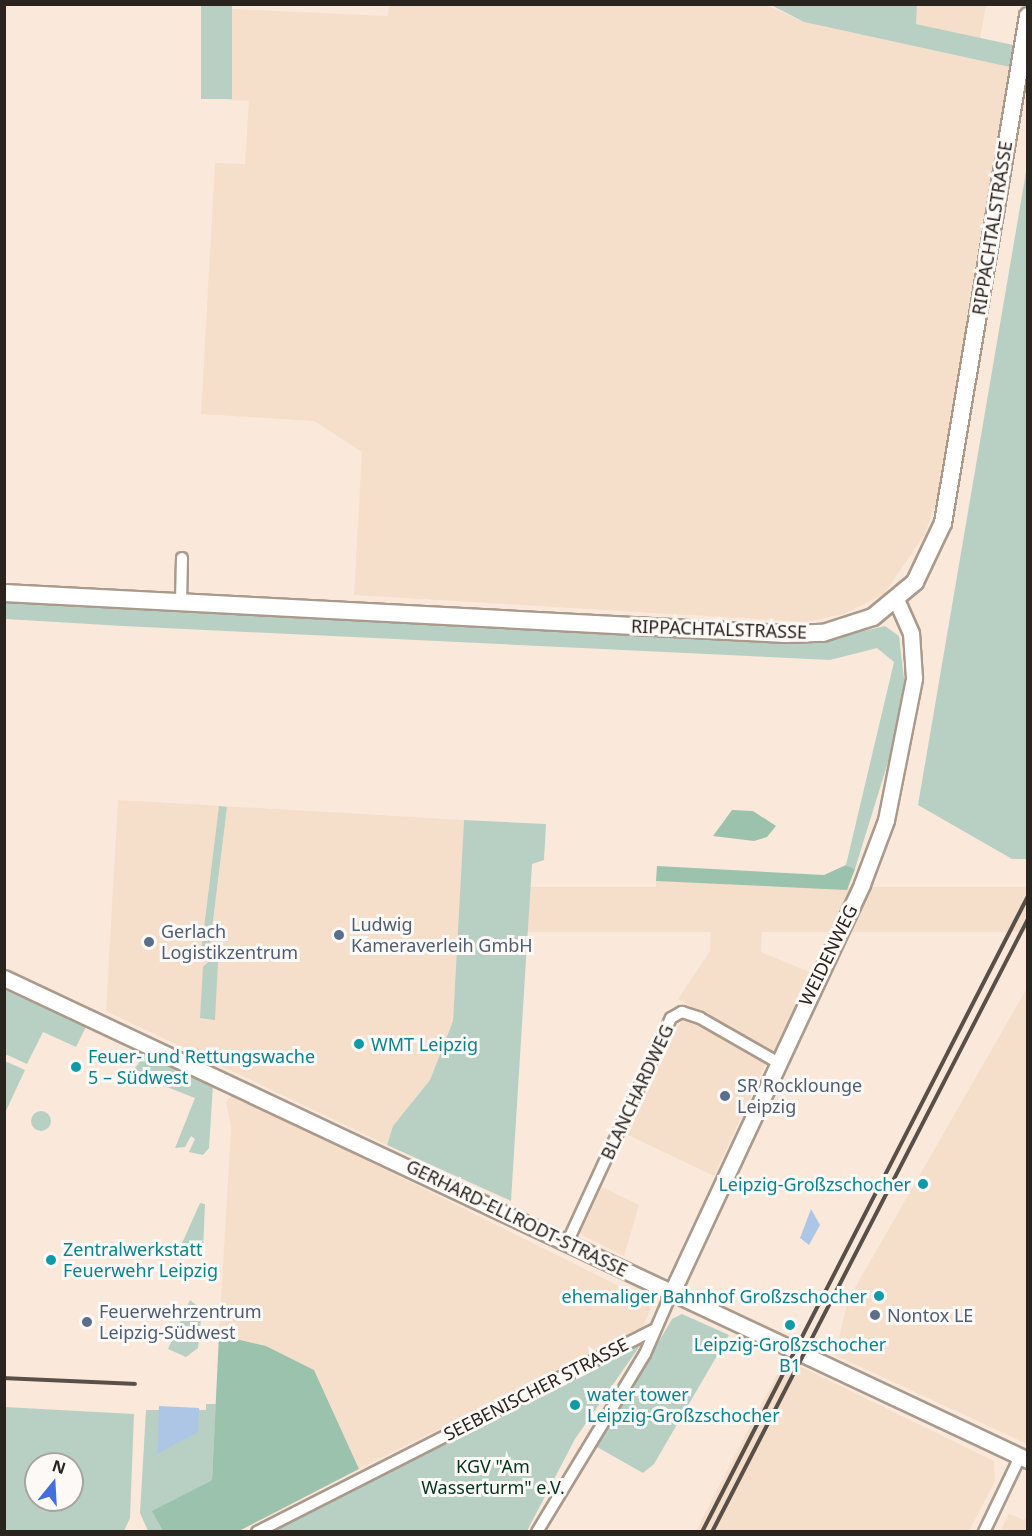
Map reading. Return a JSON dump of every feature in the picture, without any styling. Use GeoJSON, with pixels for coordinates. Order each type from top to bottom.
{"type":"FeatureCollection","features":[{"type":"Feature","properties":{"kind":"main road","name":"RIPPACHTALSTRASSE"},"geometry":{"type":"LineString","coordinates":[[4,593],[786,634],[848,627],[897,601],[925,567],[943,523],[1028,16]]}},
{"type":"Feature","properties":{"kind":"main road","name":"WEIDENWEG"},"geometry":{"type":"LineString","coordinates":[[672,1292],[777,1062],[862,884],[886,820],[914,678],[911,633],[897,601]]}},
{"type":"Feature","properties":{"kind":"main road","name":"GERHARD-ELLRODT-STRASSE"},"geometry":{"type":"LineString","coordinates":[[4,978],[1024,1458]]}},
{"type":"Feature","properties":{"kind":"street"},"geometry":{"type":"LineString","coordinates":[[181,602],[182,558]]}},
{"type":"Feature","properties":{"kind":"street","name":"BLANCHARDWEG"},"geometry":{"type":"LineString","coordinates":[[567,1243],[671,1018],[682,1012],[700,1018],[777,1062]]}},
{"type":"Feature","properties":{"kind":"street"},"geometry":{"type":"LineString","coordinates":[[537,1532],[645,1354],[672,1292]]}},
{"type":"Feature","properties":{"kind":"street","name":"SEEBENISCHER STRASSE"},"geometry":{"type":"LineString","coordinates":[[257,1532],[654,1330]]}},
{"type":"Feature","properties":{"kind":"street"},"geometry":{"type":"LineString","coordinates":[[984,1532],[1024,1458]]}},
{"type":"Feature","properties":{"kind":"shaded area"},"geometry":{"type":"Polygon","coordinates":[[[389,4],[766,5],[804,22],[1010,67],[942,485],[925,534],[884,594],[844,614],[806,622],[354,595],[362,452],[314,421],[201,414],[215,163],[245,164],[249,101],[227,100],[232,9],[388,16],[389,4]]]}},
{"type":"Feature","properties":{"kind":"shaded area"},"geometry":{"type":"Polygon","coordinates":[[[917,5],[986,5],[980,38],[915,24],[917,5]]]}},
{"type":"Feature","properties":{"kind":"shaded area"},"geometry":{"type":"Polygon","coordinates":[[[118,800],[464,820],[453,1021],[430,1080],[393,1126],[387,1145],[106,1011],[118,800]]]}},
{"type":"Feature","properties":{"kind":"shaded area"},"geometry":{"type":"Polygon","coordinates":[[[656,881],[764,884],[761,952],[812,973],[774,1055],[678,999],[710,951],[711,917],[655,915],[656,881]]]}},
{"type":"Feature","properties":{"kind":"shaded area"},"geometry":{"type":"Polygon","coordinates":[[[518,887],[1027,887],[1027,932],[518,932],[518,887]]]}},
{"type":"Feature","properties":{"kind":"shaded area"},"geometry":{"type":"Polygon","coordinates":[[[1027,988],[1028,1444],[835,1355],[848,1300],[1027,988]]]}},
{"type":"Feature","properties":{"kind":"shaded area"},"geometry":{"type":"Polygon","coordinates":[[[682,1019],[690,1019],[766,1063],[714,1176],[626,1134],[682,1019]]]}},
{"type":"Feature","properties":{"kind":"shaded area"},"geometry":{"type":"Polygon","coordinates":[[[233,1094],[653,1303],[643,1327],[359,1469],[314,1370],[266,1346],[219,1335],[231,1128],[226,1102],[233,1094]]]}},
{"type":"Feature","properties":{"kind":"shaded area"},"geometry":{"type":"Polygon","coordinates":[[[602,1187],[639,1205],[624,1256],[580,1234],[602,1187]]]}},
{"type":"Feature","properties":{"kind":"shaded area"},"geometry":{"type":"Polygon","coordinates":[[[785,1359],[994,1461],[995,1481],[969,1531],[696,1531],[785,1359]]]}},
{"type":"Feature","properties":{"kind":"shaded area"},"geometry":{"type":"Polygon","coordinates":[[[1009,1514],[1024,1520],[1027,1515],[1027,1531],[1000,1531],[1009,1514]]]}},
{"type":"Feature","properties":{"kind":"green space"},"geometry":{"type":"Polygon","coordinates":[[[201,5],[232,5],[232,99],[201,99],[201,5]]]}},
{"type":"Feature","properties":{"kind":"green space"},"geometry":{"type":"Polygon","coordinates":[[[771,5],[917,5],[916,24],[1013,45],[1010,67],[804,22],[771,5]]]}},
{"type":"Feature","properties":{"kind":"green space"},"geometry":{"type":"Polygon","coordinates":[[[1027,166],[1028,859],[1012,859],[918,805],[1027,166]]]}},
{"type":"Feature","properties":{"kind":"green space"},"geometry":{"type":"Polygon","coordinates":[[[4,600],[821,641],[885,626],[899,636],[905,687],[914,678],[855,869],[846,865],[894,662],[877,648],[830,660],[123,626],[5,619],[4,600]]]}},
{"type":"Feature","properties":{"kind":"green space"},"geometry":{"type":"Polygon","coordinates":[[[219,806],[227,807],[209,956],[201,955],[219,806]]]}},
{"type":"Feature","properties":{"kind":"green space"},"geometry":{"type":"Polygon","coordinates":[[[732,810],[753,811],[776,826],[767,837],[754,841],[713,836],[732,810]]]}},
{"type":"Feature","properties":{"kind":"green space"},"geometry":{"type":"Polygon","coordinates":[[[464,820],[546,824],[544,860],[532,864],[511,1201],[387,1145],[393,1126],[430,1080],[453,1021],[464,820]]]}},
{"type":"Feature","properties":{"kind":"green space"},"geometry":{"type":"Polygon","coordinates":[[[846,865],[855,869],[847,890],[656,881],[657,866],[824,875],[846,865]]]}},
{"type":"Feature","properties":{"kind":"green space"},"geometry":{"type":"Polygon","coordinates":[[[209,961],[218,962],[215,1020],[200,1018],[203,967],[209,961]]]}},
{"type":"Feature","properties":{"kind":"green space"},"geometry":{"type":"Polygon","coordinates":[[[5,990],[86,1027],[76,1047],[43,1032],[27,1064],[5,1054],[5,990]]]}},
{"type":"Feature","properties":{"kind":"green space"},"geometry":{"type":"Polygon","coordinates":[[[146,1054],[213,1085],[209,1148],[203,1155],[189,1152],[195,1139],[191,1136],[185,1147],[175,1148],[195,1098],[131,1073],[146,1054]]]}},
{"type":"Feature","properties":{"kind":"green space"},"geometry":{"type":"Polygon","coordinates":[[[5,1061],[25,1070],[5,1113],[5,1061]]]}},
{"type":"Feature","properties":{"kind":"green space"},"geometry":{"type":"Polygon","coordinates":[[[41,1111],[48,1114],[51,1121],[48,1128],[41,1131],[34,1128],[31,1121],[34,1114],[41,1111]]]}},
{"type":"Feature","properties":{"kind":"green space"},"geometry":{"type":"Polygon","coordinates":[[[200,1203],[205,1204],[203,1251],[188,1259],[179,1250],[200,1203]]]}},
{"type":"Feature","properties":{"kind":"green space"},"geometry":{"type":"Polygon","coordinates":[[[190,1300],[202,1310],[198,1348],[186,1357],[168,1349],[190,1300]]]}},
{"type":"Feature","properties":{"kind":"green space"},"geometry":{"type":"Polygon","coordinates":[[[682,1314],[729,1335],[654,1464],[643,1473],[597,1447],[672,1319],[682,1314]]]}},
{"type":"Feature","properties":{"kind":"green space"},"geometry":{"type":"Polygon","coordinates":[[[219,1335],[266,1346],[314,1370],[359,1469],[239,1531],[163,1531],[152,1511],[212,1480],[219,1335]]]}},
{"type":"Feature","properties":{"kind":"green space","name":"KGV \"Am Wasserturm\" e.V."},"geometry":{"type":"Polygon","coordinates":[[[644,1340],[575,1439],[527,1531],[269,1532],[644,1340]]]}},
{"type":"Feature","properties":{"kind":"green space"},"geometry":{"type":"Polygon","coordinates":[[[206,1404],[216,1404],[212,1480],[153,1511],[163,1531],[148,1531],[140,1513],[146,1410],[206,1410],[206,1404]]]}},
{"type":"Feature","properties":{"kind":"green space"},"geometry":{"type":"Polygon","coordinates":[[[4,1407],[134,1414],[130,1518],[124,1531],[5,1531],[4,1407]]]}},
{"type":"Feature","properties":{"kind":"water"},"geometry":{"type":"Polygon","coordinates":[[[811,1209],[820,1225],[809,1245],[800,1238],[811,1209]]]}},
{"type":"Feature","properties":{"kind":"water"},"geometry":{"type":"Polygon","coordinates":[[[159,1406],[199,1408],[198,1432],[157,1454],[159,1406]]]}},
{"type":"Feature","properties":{"kind":"railway"},"geometry":{"type":"LineString","coordinates":[[702,1532],[1028,896]]}},
{"type":"Feature","properties":{"kind":"railway"},"geometry":{"type":"LineString","coordinates":[[712,1532],[1028,919]]}},
{"type":"Feature","properties":{"kind":"railway"},"geometry":{"type":"LineString","coordinates":[[4,1378],[135,1384]]}},
{"type":"Feature","properties":{"kind":"place","name":"Ludwig Kameraverleih GmbH"},"geometry":{"type":"Point","coordinates":[339,935]}},
{"type":"Feature","properties":{"kind":"place","name":"Gerlach Logistikzentrum"},"geometry":{"type":"Point","coordinates":[149,942]}},
{"type":"Feature","properties":{"kind":"place","name":"WMT Leipzig"},"geometry":{"type":"Point","coordinates":[359,1044]}},
{"type":"Feature","properties":{"kind":"place","name":"Feuer- und Rettungswache 5 – Südwest"},"geometry":{"type":"Point","coordinates":[76,1067]}},
{"type":"Feature","properties":{"kind":"place","name":"SR Rocklounge Leipzig"},"geometry":{"type":"Point","coordinates":[725,1096]}},
{"type":"Feature","properties":{"kind":"place","name":"Leipzig-Großzschocher"},"geometry":{"type":"Point","coordinates":[923,1184]}},
{"type":"Feature","properties":{"kind":"place","name":"Zentralwerkstatt Feuerwehr Leipzig"},"geometry":{"type":"Point","coordinates":[51,1260]}},
{"type":"Feature","properties":{"kind":"place","name":"ehemaliger Bahnhof Großzschocher"},"geometry":{"type":"Point","coordinates":[879,1296]}},
{"type":"Feature","properties":{"kind":"place","name":"Nontox LE"},"geometry":{"type":"Point","coordinates":[875,1315]}},
{"type":"Feature","properties":{"kind":"place","name":"Feuerwehrzentrum Leipzig-Südwest"},"geometry":{"type":"Point","coordinates":[87,1322]}},
{"type":"Feature","properties":{"kind":"place","name":"Leipzig-Großzschocher B1"},"geometry":{"type":"Point","coordinates":[790,1325]}},
{"type":"Feature","properties":{"kind":"place","name":"water tower Leipzig-Großzschocher"},"geometry":{"type":"Point","coordinates":[575,1405]}}]}
